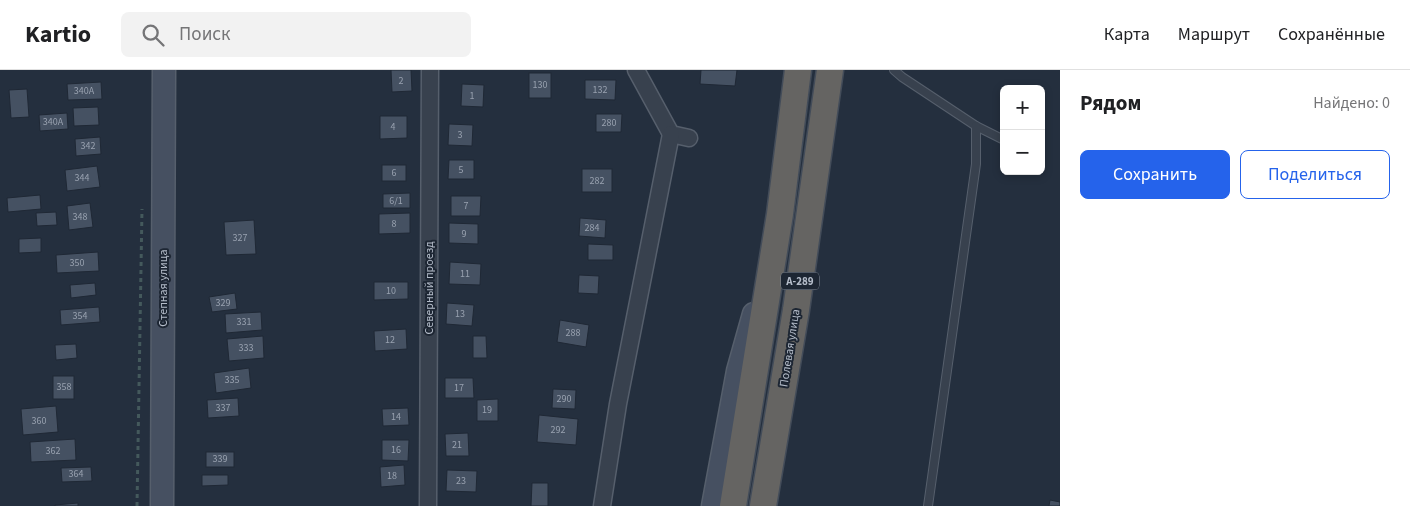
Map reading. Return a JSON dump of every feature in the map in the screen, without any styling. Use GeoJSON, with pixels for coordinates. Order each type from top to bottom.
{"type":"FeatureCollection","features":[{"type":"Feature","properties":{"kind":"highway","name":"А-289"},"geometry":{"type":"LineString","coordinates":[[733,506],[776,241],[798,70]]}},
{"type":"Feature","properties":{"kind":"highway","name":"Полевая улица"},"geometry":{"type":"LineString","coordinates":[[763,506],[796,310],[830,70]]}},
{"type":"Feature","properties":{"kind":"main road","name":"Степная улица"},"geometry":{"type":"LineString","coordinates":[[162,506],[164,70]]}},
{"type":"Feature","properties":{"kind":"main road"},"geometry":{"type":"LineString","coordinates":[[713,506],[738,371],[776,241]]}},
{"type":"Feature","properties":{"kind":"street","name":"Северный проезд"},"geometry":{"type":"LineString","coordinates":[[428,506],[430,70]]}},
{"type":"Feature","properties":{"kind":"street"},"geometry":{"type":"LineString","coordinates":[[602,506],[618,404],[672,134],[636,70]]}},
{"type":"Feature","properties":{"kind":"street"},"geometry":{"type":"LineString","coordinates":[[672,134],[689,138]]}},
{"type":"Feature","properties":{"kind":"lane"},"geometry":{"type":"LineString","coordinates":[[894,70],[976,126],[1000,138]]}},
{"type":"Feature","properties":{"kind":"lane"},"geometry":{"type":"LineString","coordinates":[[928,506],[976,164],[976,126]]}},
{"type":"Feature","properties":{"kind":"path"},"geometry":{"type":"LineString","coordinates":[[137,506],[142,209]]}},
{"type":"Feature","properties":{"kind":"building"},"geometry":{"type":"Polygon","coordinates":[[[391,70],[411,70],[412,91],[392,92],[391,70]]]}},
{"type":"Feature","properties":{"kind":"building"},"geometry":{"type":"Polygon","coordinates":[[[701,70],[737,70],[735,86],[700,84],[701,70]]]}},
{"type":"Feature","properties":{"kind":"building"},"geometry":{"type":"Polygon","coordinates":[[[529,73],[551,73],[551,98],[529,98],[529,73]]]}},
{"type":"Feature","properties":{"kind":"building"},"geometry":{"type":"Polygon","coordinates":[[[585,80],[616,80],[615,100],[585,99],[585,80]]]}},
{"type":"Feature","properties":{"kind":"building"},"geometry":{"type":"Polygon","coordinates":[[[101,82],[102,99],[68,100],[67,84],[101,82]]]}},
{"type":"Feature","properties":{"kind":"building"},"geometry":{"type":"Polygon","coordinates":[[[462,84],[484,85],[483,107],[461,106],[462,84]]]}},
{"type":"Feature","properties":{"kind":"building"},"geometry":{"type":"Polygon","coordinates":[[[27,89],[29,117],[11,118],[9,90],[27,89]]]}},
{"type":"Feature","properties":{"kind":"building"},"geometry":{"type":"Polygon","coordinates":[[[98,107],[99,125],[74,126],[73,108],[98,107]]]}},
{"type":"Feature","properties":{"kind":"building"},"geometry":{"type":"Polygon","coordinates":[[[67,113],[68,129],[40,131],[39,115],[67,113]]]}},
{"type":"Feature","properties":{"kind":"building"},"geometry":{"type":"Polygon","coordinates":[[[596,114],[622,114],[621,132],[596,132],[596,114]]]}},
{"type":"Feature","properties":{"kind":"building"},"geometry":{"type":"Polygon","coordinates":[[[380,116],[407,116],[407,138],[380,139],[380,116]]]}},
{"type":"Feature","properties":{"kind":"building"},"geometry":{"type":"Polygon","coordinates":[[[449,124],[473,125],[472,146],[448,145],[449,124]]]}},
{"type":"Feature","properties":{"kind":"building"},"geometry":{"type":"Polygon","coordinates":[[[100,137],[101,154],[76,156],[75,139],[100,137]]]}},
{"type":"Feature","properties":{"kind":"building"},"geometry":{"type":"Polygon","coordinates":[[[449,160],[474,160],[474,179],[448,179],[449,160]]]}},
{"type":"Feature","properties":{"kind":"building"},"geometry":{"type":"Polygon","coordinates":[[[382,165],[406,165],[406,181],[382,181],[382,165]]]}},
{"type":"Feature","properties":{"kind":"building"},"geometry":{"type":"Polygon","coordinates":[[[97,166],[100,187],[67,191],[65,170],[97,166]]]}},
{"type":"Feature","properties":{"kind":"building"},"geometry":{"type":"Polygon","coordinates":[[[582,169],[612,169],[612,192],[582,192],[582,169]]]}},
{"type":"Feature","properties":{"kind":"building"},"geometry":{"type":"Polygon","coordinates":[[[410,193],[410,208],[383,208],[383,194],[410,193]]]}},
{"type":"Feature","properties":{"kind":"building"},"geometry":{"type":"Polygon","coordinates":[[[40,195],[41,209],[8,212],[7,198],[40,195]]]}},
{"type":"Feature","properties":{"kind":"building"},"geometry":{"type":"Polygon","coordinates":[[[451,196],[481,196],[480,216],[451,216],[451,196]]]}},
{"type":"Feature","properties":{"kind":"building"},"geometry":{"type":"Polygon","coordinates":[[[90,203],[93,227],[69,230],[67,206],[90,203]]]}},
{"type":"Feature","properties":{"kind":"building"},"geometry":{"type":"Polygon","coordinates":[[[56,212],[57,225],[37,226],[36,213],[56,212]]]}},
{"type":"Feature","properties":{"kind":"building"},"geometry":{"type":"Polygon","coordinates":[[[410,213],[410,233],[379,234],[379,214],[410,213]]]}},
{"type":"Feature","properties":{"kind":"building"},"geometry":{"type":"Polygon","coordinates":[[[580,218],[606,220],[605,238],[579,236],[580,218]]]}},
{"type":"Feature","properties":{"kind":"building"},"geometry":{"type":"Polygon","coordinates":[[[254,220],[256,254],[226,255],[224,222],[254,220]]]}},
{"type":"Feature","properties":{"kind":"building"},"geometry":{"type":"Polygon","coordinates":[[[449,223],[478,224],[478,244],[449,243],[449,223]]]}},
{"type":"Feature","properties":{"kind":"building"},"geometry":{"type":"Polygon","coordinates":[[[41,238],[41,252],[19,253],[19,239],[41,238]]]}},
{"type":"Feature","properties":{"kind":"building"},"geometry":{"type":"Polygon","coordinates":[[[588,244],[613,245],[613,260],[588,260],[588,244]]]}},
{"type":"Feature","properties":{"kind":"building"},"geometry":{"type":"Polygon","coordinates":[[[98,252],[99,271],[57,273],[56,255],[98,252]]]}},
{"type":"Feature","properties":{"kind":"building"},"geometry":{"type":"Polygon","coordinates":[[[450,262],[481,264],[480,285],[449,284],[450,262]]]}},
{"type":"Feature","properties":{"kind":"building"},"geometry":{"type":"Polygon","coordinates":[[[579,275],[599,276],[598,294],[578,293],[579,275]]]}},
{"type":"Feature","properties":{"kind":"building"},"geometry":{"type":"Polygon","coordinates":[[[374,282],[408,282],[408,299],[374,300],[374,282]]]}},
{"type":"Feature","properties":{"kind":"building"},"geometry":{"type":"Polygon","coordinates":[[[95,283],[96,295],[71,298],[70,285],[95,283]]]}},
{"type":"Feature","properties":{"kind":"building"},"geometry":{"type":"Polygon","coordinates":[[[235,293],[237,309],[212,312],[209,297],[235,293]]]}},
{"type":"Feature","properties":{"kind":"building"},"geometry":{"type":"Polygon","coordinates":[[[447,303],[474,305],[472,326],[446,324],[447,303]]]}},
{"type":"Feature","properties":{"kind":"building"},"geometry":{"type":"Polygon","coordinates":[[[99,307],[100,322],[61,325],[60,310],[99,307]]]}},
{"type":"Feature","properties":{"kind":"building"},"geometry":{"type":"Polygon","coordinates":[[[261,312],[262,330],[226,333],[225,314],[261,312]]]}},
{"type":"Feature","properties":{"kind":"building"},"geometry":{"type":"Polygon","coordinates":[[[560,320],[589,325],[586,347],[557,342],[560,320]]]}},
{"type":"Feature","properties":{"kind":"building"},"geometry":{"type":"Polygon","coordinates":[[[406,329],[407,349],[375,351],[374,331],[406,329]]]}},
{"type":"Feature","properties":{"kind":"building"},"geometry":{"type":"Polygon","coordinates":[[[263,336],[264,358],[229,361],[227,339],[263,336]]]}},
{"type":"Feature","properties":{"kind":"building"},"geometry":{"type":"Polygon","coordinates":[[[473,336],[486,336],[487,358],[473,358],[473,336]]]}},
{"type":"Feature","properties":{"kind":"building"},"geometry":{"type":"Polygon","coordinates":[[[76,344],[77,358],[56,360],[55,345],[76,344]]]}},
{"type":"Feature","properties":{"kind":"building"},"geometry":{"type":"Polygon","coordinates":[[[249,368],[251,388],[216,393],[214,373],[249,368]]]}},
{"type":"Feature","properties":{"kind":"building"},"geometry":{"type":"Polygon","coordinates":[[[53,376],[74,376],[74,399],[53,399],[53,376]]]}},
{"type":"Feature","properties":{"kind":"building"},"geometry":{"type":"Polygon","coordinates":[[[445,378],[473,378],[474,398],[445,398],[445,378]]]}},
{"type":"Feature","properties":{"kind":"building"},"geometry":{"type":"Polygon","coordinates":[[[553,389],[576,390],[575,409],[552,408],[553,389]]]}},
{"type":"Feature","properties":{"kind":"building"},"geometry":{"type":"Polygon","coordinates":[[[238,398],[239,416],[208,418],[207,400],[238,398]]]}},
{"type":"Feature","properties":{"kind":"building"},"geometry":{"type":"Polygon","coordinates":[[[498,399],[498,421],[477,421],[477,400],[498,399]]]}},
{"type":"Feature","properties":{"kind":"building"},"geometry":{"type":"Polygon","coordinates":[[[56,406],[58,432],[23,435],[21,409],[56,406]]]}},
{"type":"Feature","properties":{"kind":"building"},"geometry":{"type":"Polygon","coordinates":[[[408,408],[409,425],[383,426],[382,409],[408,408]]]}},
{"type":"Feature","properties":{"kind":"building"},"geometry":{"type":"Polygon","coordinates":[[[539,415],[578,419],[576,445],[537,442],[539,415]]]}},
{"type":"Feature","properties":{"kind":"building"},"geometry":{"type":"Polygon","coordinates":[[[468,433],[469,456],[446,456],[445,434],[468,433]]]}},
{"type":"Feature","properties":{"kind":"building"},"geometry":{"type":"Polygon","coordinates":[[[75,439],[76,460],[31,462],[30,442],[75,439]]]}},
{"type":"Feature","properties":{"kind":"building"},"geometry":{"type":"Polygon","coordinates":[[[382,440],[409,440],[408,461],[382,460],[382,440]]]}},
{"type":"Feature","properties":{"kind":"building"},"geometry":{"type":"Polygon","coordinates":[[[206,452],[234,452],[234,467],[206,467],[206,452]]]}},
{"type":"Feature","properties":{"kind":"building"},"geometry":{"type":"Polygon","coordinates":[[[404,465],[405,485],[381,487],[380,467],[404,465]]]}},
{"type":"Feature","properties":{"kind":"building"},"geometry":{"type":"Polygon","coordinates":[[[91,467],[92,481],[62,482],[61,468],[91,467]]]}},
{"type":"Feature","properties":{"kind":"building"},"geometry":{"type":"Polygon","coordinates":[[[447,470],[477,471],[476,492],[446,491],[447,470]]]}},
{"type":"Feature","properties":{"kind":"building"},"geometry":{"type":"Polygon","coordinates":[[[202,475],[228,475],[228,485],[202,486],[202,475]]]}},
{"type":"Feature","properties":{"kind":"building"},"geometry":{"type":"Polygon","coordinates":[[[532,483],[548,483],[548,506],[531,506],[532,483]]]}},
{"type":"Feature","properties":{"kind":"building"},"geometry":{"type":"Polygon","coordinates":[[[1050,500],[1060,502],[1060,506],[1049,506],[1050,500]]]}},
{"type":"Feature","properties":{"kind":"building"},"geometry":{"type":"Polygon","coordinates":[[[78,503],[78,506],[55,506],[55,505],[78,503]]]}}]}
